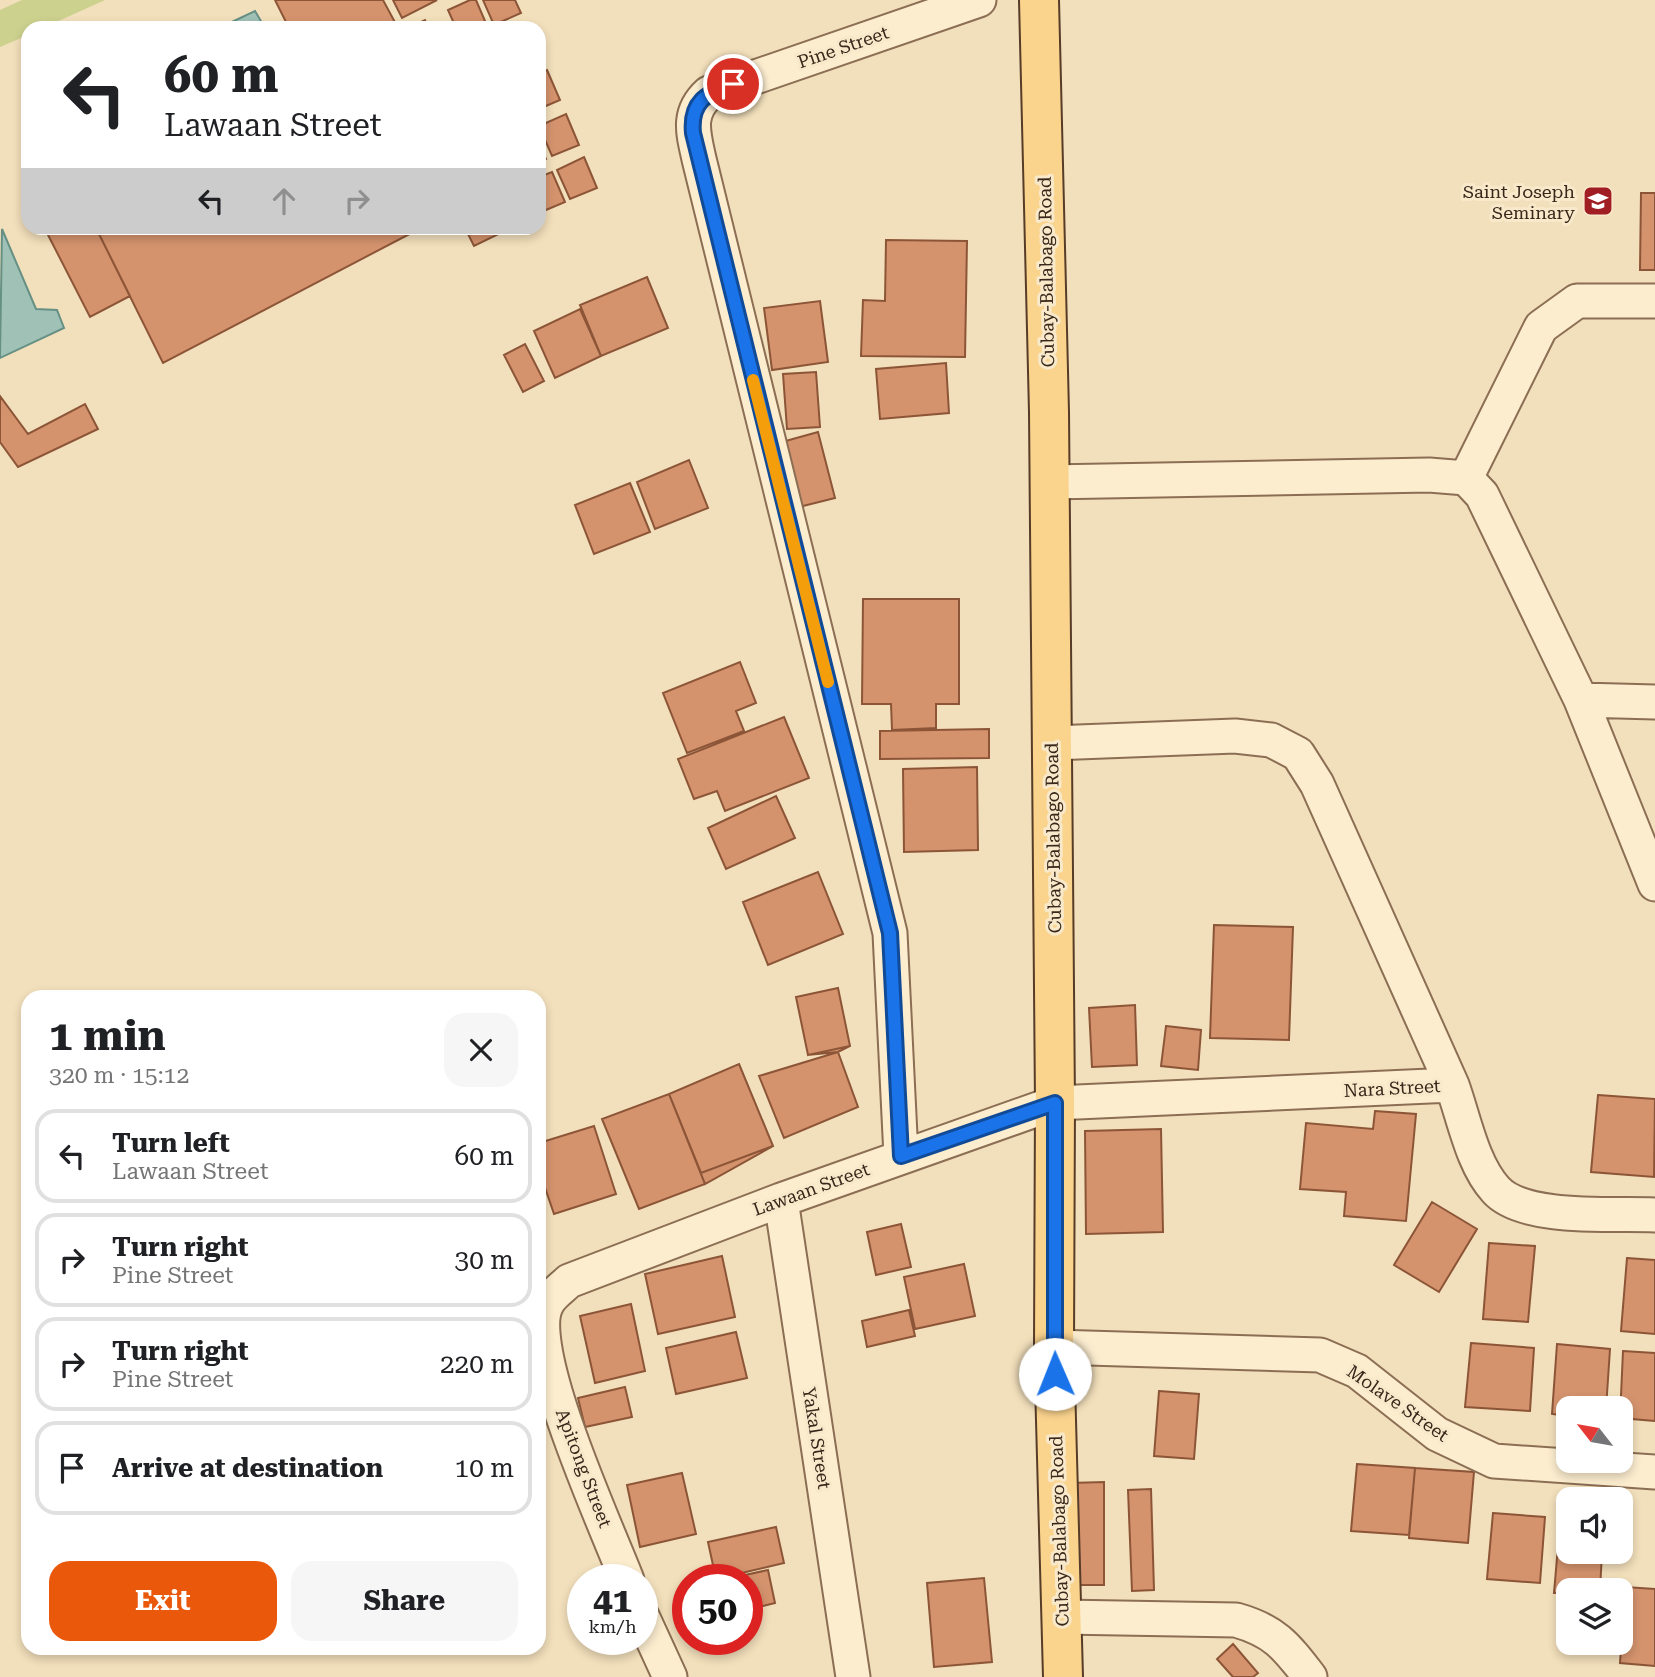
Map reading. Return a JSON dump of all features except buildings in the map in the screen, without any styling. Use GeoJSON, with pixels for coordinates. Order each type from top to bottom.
{"type":"FeatureCollection","features":[{"type":"Feature","properties":{"kind":"main road","name":"Cubay-Balabago Road"},"geometry":{"type":"LineString","coordinates":[[1039,0],[1049,412],[1055,1103],[1054,1347],[1063,1677]]}},
{"type":"Feature","properties":{"kind":"street","name":"Pine Street"},"geometry":{"type":"LineString","coordinates":[[901,1156],[890,933],[699,159],[692,118],[698,103],[709,93],[979,0]]}},
{"type":"Feature","properties":{"kind":"street"},"geometry":{"type":"LineString","coordinates":[[1466,478],[1541,327],[1577,302],[1655,300]]}},
{"type":"Feature","properties":{"kind":"street"},"geometry":{"type":"LineString","coordinates":[[1048,482],[1429,475],[1466,478],[1482,495],[1581,700],[1655,884]]}},
{"type":"Feature","properties":{"kind":"street"},"geometry":{"type":"LineString","coordinates":[[1581,700],[1655,702]]}},
{"type":"Feature","properties":{"kind":"street"},"geometry":{"type":"LineString","coordinates":[[1052,743],[1235,736],[1271,740],[1298,754],[1317,784],[1452,1085]]}},
{"type":"Feature","properties":{"kind":"street","name":"Nara Street"},"geometry":{"type":"LineString","coordinates":[[1055,1103],[1452,1085],[1481,1165],[1497,1191],[1520,1204],[1555,1212],[1655,1214]]}},
{"type":"Feature","properties":{"kind":"street","name":"Lawaan Street"},"geometry":{"type":"LineString","coordinates":[[569,1281],[901,1156],[1055,1103]]}},
{"type":"Feature","properties":{"kind":"street","name":"Yakal Street"},"geometry":{"type":"LineString","coordinates":[[781,1200],[853,1677]]}},
{"type":"Feature","properties":{"kind":"street","name":"Apitong Street"},"geometry":{"type":"LineString","coordinates":[[546,1304],[569,1281]]}},
{"type":"Feature","properties":{"kind":"street","name":"Molave Street"},"geometry":{"type":"LineString","coordinates":[[1054,1347],[1320,1355],[1357,1371],[1437,1434],[1494,1461],[1655,1472]]}},
{"type":"Feature","properties":{"kind":"street","name":"Apitong Street"},"geometry":{"type":"LineString","coordinates":[[546,1359],[552,1387],[621,1564]]}},
{"type":"Feature","properties":{"kind":"street"},"geometry":{"type":"LineString","coordinates":[[1062,1617],[1236,1620],[1260,1627],[1282,1641],[1310,1677]]}},
{"type":"Feature","properties":{"kind":"street"},"geometry":{"type":"LineString","coordinates":[[658,1651],[670,1677]]}},
{"type":"Feature","properties":{"kind":"green space"},"geometry":{"type":"Polygon","coordinates":[[[22,0],[105,0],[58,21],[21,21],[21,38],[0,47],[0,10],[22,0]]]}},
{"type":"Feature","properties":{"kind":"water"},"geometry":{"type":"Polygon","coordinates":[[[255,11],[261,21],[234,21],[255,11]]]}},
{"type":"Feature","properties":{"kind":"water"},"geometry":{"type":"Polygon","coordinates":[[[2,229],[36,309],[57,310],[64,328],[0,358],[2,229]]]}},
{"type":"Feature","properties":{"kind":"slow traffic"},"geometry":{"type":"LineString","coordinates":[[753,380],[828,682]]}},
{"type":"Feature","properties":{"kind":"place","name":"Saint Joseph Seminary"},"geometry":{"type":"Point","coordinates":[1598,201]}},
{"type":"Feature","properties":{"kind":"route"},"geometry":{"type":"LineString","coordinates":[[733,84],[709,93],[698,103],[692,118],[693,133],[890,933],[901,1156],[1055,1103],[1055,1374]]}}]}
